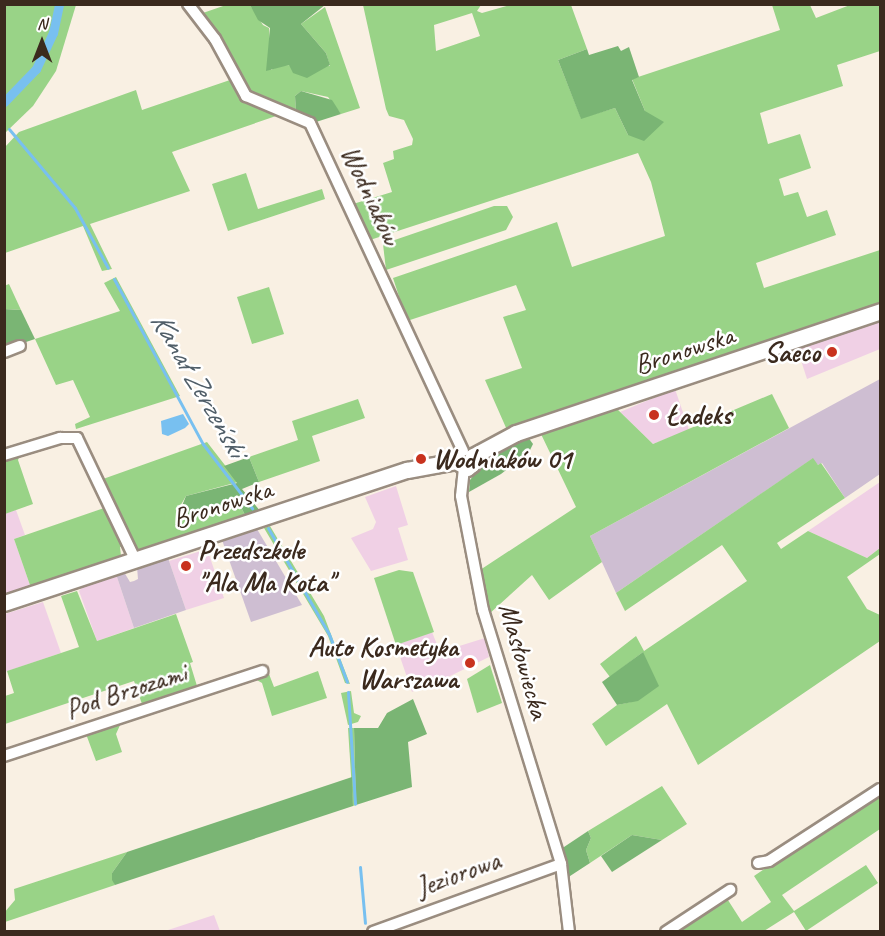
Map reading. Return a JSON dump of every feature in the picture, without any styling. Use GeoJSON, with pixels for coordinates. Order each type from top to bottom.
{"type":"FeatureCollection","features":[{"type":"Feature","properties":{"kind":"street","name":"Wodniaków"},"geometry":{"type":"LineString","coordinates":[[188,4],[215,39],[246,96],[310,123],[464,459]]}},
{"type":"Feature","properties":{"kind":"street","name":"Bronowska"},"geometry":{"type":"LineString","coordinates":[[4,603],[407,470],[464,459],[516,433],[880,311]]}},
{"type":"Feature","properties":{"kind":"street"},"geometry":{"type":"LineString","coordinates":[[4,352],[20,346]]}},
{"type":"Feature","properties":{"kind":"street"},"geometry":{"type":"LineString","coordinates":[[4,455],[60,438],[77,438],[135,559]]}},
{"type":"Feature","properties":{"kind":"street","name":"Masłowiecka"},"geometry":{"type":"LineString","coordinates":[[464,459],[461,496],[490,640],[561,864],[569,932]]}},
{"type":"Feature","properties":{"kind":"street","name":"Pod Brzozami"},"geometry":{"type":"LineString","coordinates":[[4,756],[262,671]]}},
{"type":"Feature","properties":{"kind":"street"},"geometry":{"type":"LineString","coordinates":[[758,863],[769,861],[880,789]]}},
{"type":"Feature","properties":{"kind":"street","name":"Jeziorowa"},"geometry":{"type":"LineString","coordinates":[[373,932],[561,864]]}},
{"type":"Feature","properties":{"kind":"street"},"geometry":{"type":"LineString","coordinates":[[666,932],[730,891]]}},
{"type":"Feature","properties":{"kind":"shaded area"},"geometry":{"type":"Polygon","coordinates":[[[880,320],[880,349],[807,379],[797,348],[880,320]]]}},
{"type":"Feature","properties":{"kind":"shaded area"},"geometry":{"type":"Polygon","coordinates":[[[880,379],[880,474],[845,498],[822,463],[818,465],[812,459],[616,593],[590,536],[880,379]]]}},
{"type":"Feature","properties":{"kind":"shaded area","name":"Ładeks"},"geometry":{"type":"Polygon","coordinates":[[[675,389],[689,430],[653,444],[620,412],[675,389]]]}},
{"type":"Feature","properties":{"kind":"shaded area"},"geometry":{"type":"Polygon","coordinates":[[[880,482],[880,548],[867,558],[808,531],[880,482]]]}},
{"type":"Feature","properties":{"kind":"shaded area"},"geometry":{"type":"Polygon","coordinates":[[[396,486],[408,525],[398,528],[408,560],[371,571],[351,538],[373,529],[376,522],[365,497],[396,486]]]}},
{"type":"Feature","properties":{"kind":"shaded area"},"geometry":{"type":"Polygon","coordinates":[[[16,510],[25,535],[14,539],[31,588],[4,597],[4,514],[16,510]]]}},
{"type":"Feature","properties":{"kind":"shaded area"},"geometry":{"type":"Polygon","coordinates":[[[257,529],[302,605],[251,622],[222,540],[257,529]]]}},
{"type":"Feature","properties":{"kind":"shaded area"},"geometry":{"type":"Polygon","coordinates":[[[207,549],[224,598],[186,610],[169,561],[207,549]]]}},
{"type":"Feature","properties":{"kind":"shaded area"},"geometry":{"type":"Polygon","coordinates":[[[168,558],[186,610],[134,628],[116,574],[124,572],[130,582],[134,581],[138,579],[137,567],[168,558]]]}},
{"type":"Feature","properties":{"kind":"shaded area"},"geometry":{"type":"Polygon","coordinates":[[[116,574],[134,628],[97,641],[79,591],[86,583],[116,574]]]}},
{"type":"Feature","properties":{"kind":"shaded area"},"geometry":{"type":"Polygon","coordinates":[[[43,602],[61,653],[5,672],[5,614],[43,602]]]}},
{"type":"Feature","properties":{"kind":"shaded area"},"geometry":{"type":"Polygon","coordinates":[[[432,632],[440,652],[485,638],[489,657],[442,680],[436,677],[412,692],[396,645],[432,632]]]}},
{"type":"Feature","properties":{"kind":"shaded area"},"geometry":{"type":"Polygon","coordinates":[[[214,915],[220,931],[165,931],[214,915]]]}},
{"type":"Feature","properties":{"kind":"green space"},"geometry":{"type":"Polygon","coordinates":[[[4,5],[76,5],[56,71],[33,106],[5,133],[4,5]]]}},
{"type":"Feature","properties":{"kind":"green space"},"geometry":{"type":"Polygon","coordinates":[[[226,5],[250,5],[263,25],[269,28],[271,70],[280,65],[330,66],[326,53],[301,24],[325,7],[360,108],[341,114],[328,97],[301,91],[295,96],[296,113],[252,95],[217,33],[200,14],[226,5]]]}},
{"type":"Feature","properties":{"kind":"green space"},"geometry":{"type":"Polygon","coordinates":[[[250,5],[325,5],[301,24],[326,53],[330,65],[307,78],[293,73],[289,65],[266,71],[270,28],[258,20],[250,5]]]}},
{"type":"Feature","properties":{"kind":"green space"},"geometry":{"type":"Polygon","coordinates":[[[363,5],[481,5],[477,11],[482,13],[510,5],[571,5],[587,49],[558,60],[581,118],[615,108],[628,135],[645,111],[632,79],[780,30],[772,5],[810,5],[816,18],[850,5],[880,5],[880,51],[837,65],[843,86],[760,113],[768,144],[800,134],[811,168],[779,179],[784,196],[798,192],[807,217],[827,210],[836,235],[756,263],[764,288],[880,250],[880,304],[507,430],[485,380],[522,368],[503,317],[526,310],[516,285],[407,321],[393,278],[557,222],[572,267],[665,236],[651,182],[638,153],[370,240],[353,204],[392,192],[383,163],[394,159],[393,151],[412,145],[413,139],[404,120],[389,116],[363,5]],[[472,13],[434,25],[436,51],[480,36],[472,13]]]}},
{"type":"Feature","properties":{"kind":"green space"},"geometry":{"type":"Polygon","coordinates":[[[618,46],[621,51],[629,47],[639,77],[632,80],[645,111],[664,122],[644,141],[628,135],[615,108],[581,119],[558,60],[587,49],[589,55],[618,46]]]}},
{"type":"Feature","properties":{"kind":"green space"},"geometry":{"type":"Polygon","coordinates":[[[230,80],[246,103],[276,116],[172,152],[190,191],[90,224],[112,269],[102,271],[83,226],[5,253],[5,147],[19,132],[136,90],[142,110],[230,80]]]}},
{"type":"Feature","properties":{"kind":"green space"},"geometry":{"type":"Polygon","coordinates":[[[301,91],[332,100],[341,114],[316,122],[296,113],[295,96],[301,91]]]}},
{"type":"Feature","properties":{"kind":"green space"},"geometry":{"type":"Polygon","coordinates":[[[246,173],[258,209],[322,189],[325,199],[228,231],[212,184],[246,173]]]}},
{"type":"Feature","properties":{"kind":"green space"},"geometry":{"type":"Polygon","coordinates":[[[494,206],[507,206],[513,217],[506,230],[386,270],[383,244],[494,206]]]}},
{"type":"Feature","properties":{"kind":"green space"},"geometry":{"type":"Polygon","coordinates":[[[116,277],[180,396],[76,429],[75,424],[90,417],[73,380],[56,385],[35,339],[120,311],[104,283],[116,277]]]}},
{"type":"Feature","properties":{"kind":"green space"},"geometry":{"type":"Polygon","coordinates":[[[9,284],[21,310],[5,309],[4,286],[9,284]]]}},
{"type":"Feature","properties":{"kind":"green space"},"geometry":{"type":"Polygon","coordinates":[[[269,287],[284,334],[252,344],[237,297],[269,287]]]}},
{"type":"Feature","properties":{"kind":"green space"},"geometry":{"type":"Polygon","coordinates":[[[4,309],[21,310],[35,339],[5,349],[4,309]]]}},
{"type":"Feature","properties":{"kind":"green space"},"geometry":{"type":"Polygon","coordinates":[[[772,394],[789,428],[590,536],[602,562],[549,600],[532,575],[489,614],[480,570],[576,507],[540,432],[615,407],[653,444],[772,394]]]}},
{"type":"Feature","properties":{"kind":"green space"},"geometry":{"type":"Polygon","coordinates":[[[358,399],[365,418],[312,436],[320,461],[259,482],[249,457],[298,440],[292,421],[358,399]]]}},
{"type":"Feature","properties":{"kind":"green space"},"geometry":{"type":"Polygon","coordinates":[[[528,437],[533,444],[529,452],[501,474],[469,492],[470,480],[489,456],[528,437]]]}},
{"type":"Feature","properties":{"kind":"green space"},"geometry":{"type":"Polygon","coordinates":[[[207,442],[238,482],[186,496],[179,508],[182,516],[211,511],[233,502],[239,503],[246,517],[138,553],[103,479],[207,442]]]}},
{"type":"Feature","properties":{"kind":"green space"},"geometry":{"type":"Polygon","coordinates":[[[20,455],[18,460],[33,504],[5,514],[5,459],[20,455]]]}},
{"type":"Feature","properties":{"kind":"green space"},"geometry":{"type":"Polygon","coordinates":[[[249,457],[259,482],[242,489],[261,512],[246,517],[239,503],[234,502],[211,511],[187,516],[179,513],[186,496],[237,483],[224,466],[249,457]]]}},
{"type":"Feature","properties":{"kind":"green space"},"geometry":{"type":"Polygon","coordinates":[[[813,458],[818,465],[821,463],[845,498],[777,543],[781,549],[808,531],[867,558],[880,548],[880,554],[847,577],[867,609],[880,615],[880,641],[698,765],[667,704],[606,746],[592,724],[617,705],[631,702],[643,652],[610,677],[600,664],[636,636],[644,651],[747,581],[722,545],[625,611],[616,593],[813,458]]]}},
{"type":"Feature","properties":{"kind":"green space"},"geometry":{"type":"Polygon","coordinates":[[[107,507],[126,545],[120,547],[121,556],[31,588],[14,539],[107,507]]]}},
{"type":"Feature","properties":{"kind":"green space"},"geometry":{"type":"Polygon","coordinates":[[[270,526],[324,616],[350,684],[345,683],[328,636],[264,528],[270,526]]]}},
{"type":"Feature","properties":{"kind":"green space"},"geometry":{"type":"Polygon","coordinates":[[[399,570],[413,572],[434,632],[396,645],[374,578],[399,570]]]}},
{"type":"Feature","properties":{"kind":"green space"},"geometry":{"type":"Polygon","coordinates":[[[77,591],[97,641],[176,614],[193,662],[190,663],[197,686],[142,704],[134,681],[5,724],[5,696],[14,693],[7,671],[79,647],[61,596],[77,591]]]}},
{"type":"Feature","properties":{"kind":"green space"},"geometry":{"type":"Polygon","coordinates":[[[643,652],[659,686],[638,701],[617,705],[602,682],[643,652]]]}},
{"type":"Feature","properties":{"kind":"green space"},"geometry":{"type":"Polygon","coordinates":[[[490,665],[502,703],[477,713],[467,679],[490,665]]]}},
{"type":"Feature","properties":{"kind":"green space"},"geometry":{"type":"Polygon","coordinates":[[[318,671],[327,698],[272,716],[262,683],[255,679],[269,674],[274,687],[318,671]]]}},
{"type":"Feature","properties":{"kind":"green space"},"geometry":{"type":"Polygon","coordinates":[[[351,691],[354,713],[361,716],[358,722],[348,725],[341,693],[351,691]]]}},
{"type":"Feature","properties":{"kind":"green space"},"geometry":{"type":"Polygon","coordinates":[[[413,699],[427,734],[408,742],[412,787],[356,805],[354,728],[378,728],[387,713],[413,699]]]}},
{"type":"Feature","properties":{"kind":"green space"},"geometry":{"type":"Polygon","coordinates":[[[121,723],[116,734],[122,752],[96,761],[86,734],[121,723]]]}},
{"type":"Feature","properties":{"kind":"green space"},"geometry":{"type":"Polygon","coordinates":[[[348,728],[354,728],[356,805],[353,806],[348,728]]]}},
{"type":"Feature","properties":{"kind":"green space"},"geometry":{"type":"Polygon","coordinates":[[[352,777],[353,806],[115,885],[112,880],[112,873],[127,852],[352,777]]]}},
{"type":"Feature","properties":{"kind":"green space"},"geometry":{"type":"Polygon","coordinates":[[[662,786],[687,824],[662,840],[632,835],[590,863],[586,850],[591,838],[588,831],[662,786]]]}},
{"type":"Feature","properties":{"kind":"green space"},"geometry":{"type":"Polygon","coordinates":[[[880,792],[880,829],[782,895],[794,911],[866,865],[878,883],[806,931],[794,912],[764,931],[672,932],[726,897],[742,922],[771,902],[754,876],[880,792]]]}},
{"type":"Feature","properties":{"kind":"green space"},"geometry":{"type":"Polygon","coordinates":[[[588,831],[591,838],[586,850],[590,863],[567,878],[561,849],[588,831]]]}},
{"type":"Feature","properties":{"kind":"green space"},"geometry":{"type":"Polygon","coordinates":[[[632,835],[662,840],[612,872],[601,856],[632,835]]]}},
{"type":"Feature","properties":{"kind":"green space"},"geometry":{"type":"Polygon","coordinates":[[[127,852],[112,873],[115,885],[5,922],[4,913],[15,900],[14,889],[127,852]]]}},
{"type":"Feature","properties":{"kind":"water"},"geometry":{"type":"Polygon","coordinates":[[[183,414],[189,424],[185,428],[168,436],[162,434],[161,421],[183,414]]]}},
{"type":"Feature","properties":{"kind":"waterway"},"geometry":{"type":"LineString","coordinates":[[4,102],[36,69],[53,33],[59,4]]}},
{"type":"Feature","properties":{"kind":"waterway","name":"Kanał Zerzeński"},"geometry":{"type":"LineString","coordinates":[[9,129],[75,208],[108,268]]}},
{"type":"Feature","properties":{"kind":"waterway","name":"Kanał Zerzeński"},"geometry":{"type":"LineString","coordinates":[[114,279],[203,444],[252,508]]}},
{"type":"Feature","properties":{"kind":"waterway","name":"Kanał Zerzeński"},"geometry":{"type":"LineString","coordinates":[[268,528],[329,634],[347,682]]}},
{"type":"Feature","properties":{"kind":"waterway","name":"Kanał Zerzeński"},"geometry":{"type":"LineString","coordinates":[[348,692],[355,804]]}},
{"type":"Feature","properties":{"kind":"waterway","name":"Kanał Zerzeński"},"geometry":{"type":"LineString","coordinates":[[360,867],[365,923]]}},
{"type":"Feature","properties":{"kind":"place","name":"Saeco"},"geometry":{"type":"Point","coordinates":[832,352]}},
{"type":"Feature","properties":{"kind":"place","name":"Ładeks"},"geometry":{"type":"Point","coordinates":[654,415]}},
{"type":"Feature","properties":{"kind":"place","name":"Wodniaków 01"},"geometry":{"type":"Point","coordinates":[421,459]}},
{"type":"Feature","properties":{"kind":"place","name":"Przedszkole \"Ala Ma Kota\""},"geometry":{"type":"Point","coordinates":[186,566]}},
{"type":"Feature","properties":{"kind":"place","name":"Auto Kosmetyka Warszawa"},"geometry":{"type":"Point","coordinates":[470,663]}}]}
